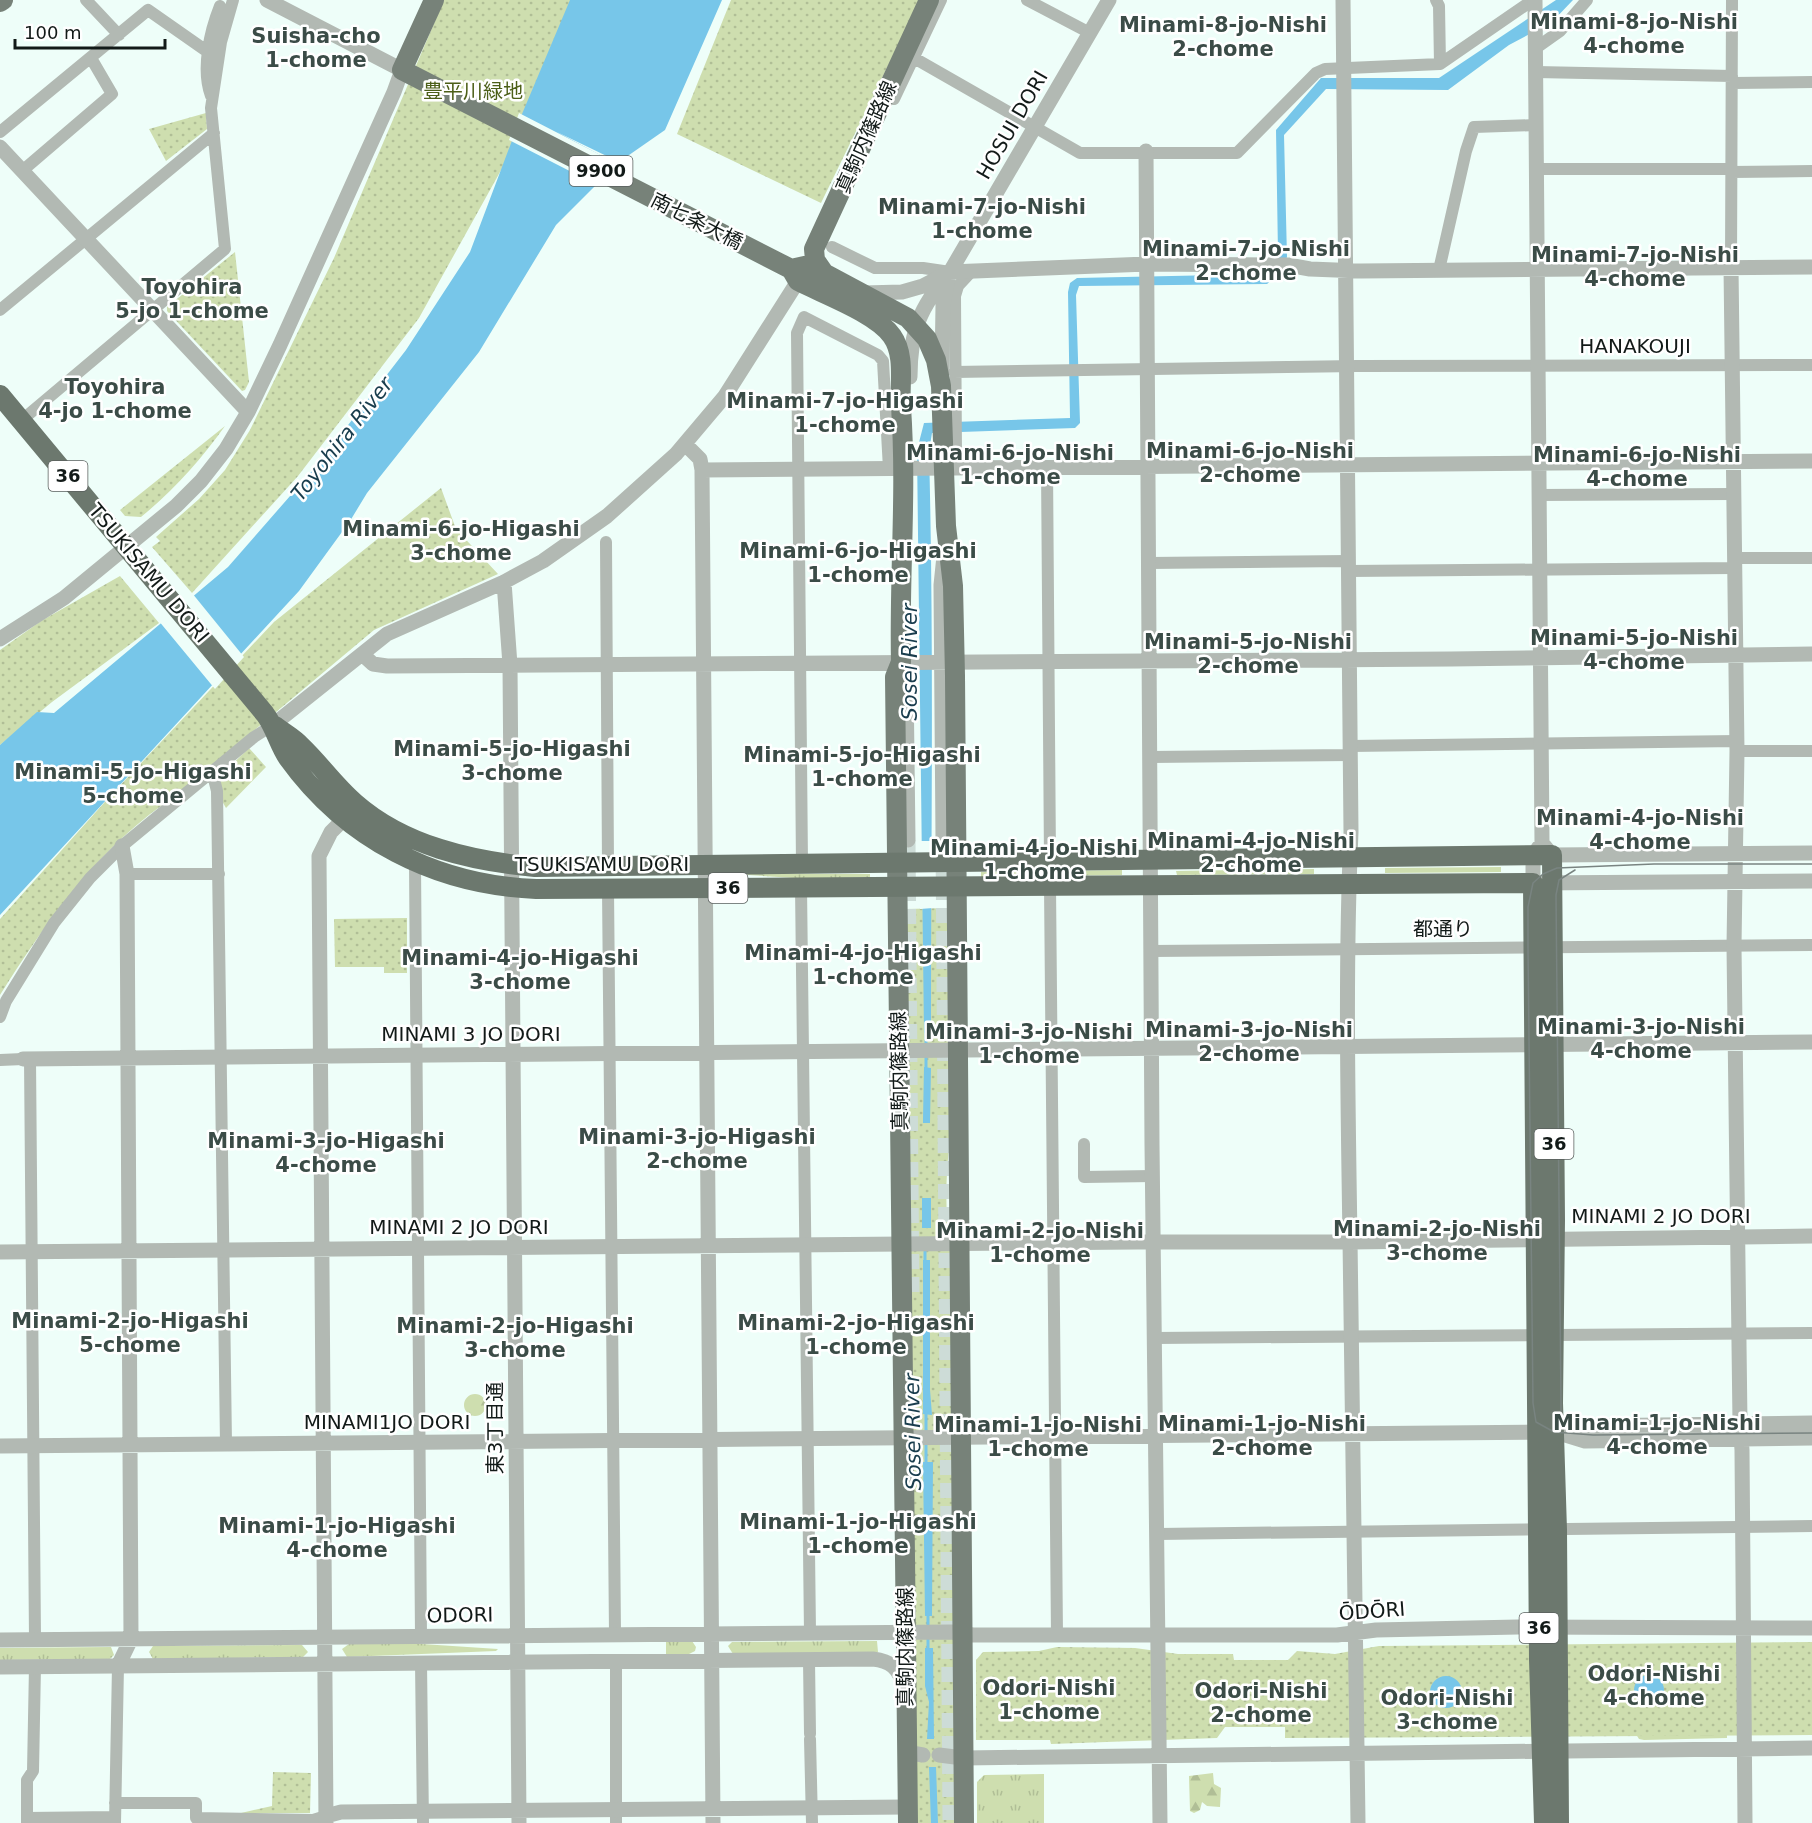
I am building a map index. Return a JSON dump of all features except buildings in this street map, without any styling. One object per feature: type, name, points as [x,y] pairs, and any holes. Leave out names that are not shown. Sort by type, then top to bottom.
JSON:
[{"type":"highway","name":"TSUKISAMU DORI","points":[[0,395],[269,719],[301,745],[356,804],[387,825],[418,841],[454,853],[512,865],[608,866],[1350,858],[1542,851]]},
{"type":"highway","name":"TSUKISAMU DORI","points":[[269,719],[287,757],[345,818],[378,844],[415,863],[450,877],[512,888],[1543,883]]},
{"type":"highway","name":"36","points":[[1542,851],[1550,1750],[1544,1823]]},
{"type":"highway","name":"36","points":[[1550,1750],[1559,1823]]},
{"type":"main road","points":[[399,68],[434,0]]},
{"type":"main road","name":"真駒内篠路線","points":[[824,273],[815,260],[814,249],[929,0]]},
{"type":"main road","name":"南七条大橋","points":[[399,68],[795,275]]},
{"type":"main road","name":"真駒内篠路線","points":[[908,1815],[914,1754],[904,1685],[921,1632],[911,1438],[918,1244],[899,1051],[895,677],[929,662],[953,586],[946,526],[917,469],[904,436],[900,359],[893,336],[873,319],[795,275],[809,265],[893,308],[916,325],[932,349],[947,379],[942,454],[917,469],[903,531],[900,565],[929,662],[956,862],[964,1823]]},
{"type":"street","points":[[86,0],[119,35]]},
{"type":"street","points":[[212,100],[221,42],[233,0]]},
{"type":"street","points":[[0,639],[131,552],[201,481],[226,449],[248,412],[334,228],[399,68],[267,0]]},
{"type":"street","points":[[883,120],[941,0]]},
{"type":"street","points":[[1027,0],[1090,33]]},
{"type":"street","points":[[1342,0],[1350,750],[1348,1046],[1358,1823]]},
{"type":"street","points":[[1436,0],[1439,6],[1440,64]]},
{"type":"street","points":[[914,58],[1080,153],[1146,151],[1237,153],[1316,73],[1343,77],[1440,64],[1534,0]]},
{"type":"street","points":[[1534,0],[1542,851],[1812,853]]},
{"type":"street","points":[[1536,48],[1560,31],[1587,0]]},
{"type":"street","points":[[1732,0],[1731,366],[1737,746],[1734,946],[1745,1823]]},
{"type":"street","name":"HOSUI DORI","points":[[950,272],[1090,33],[1104,2]]},
{"type":"street","points":[[22,420],[225,249],[212,100],[207,81],[208,52],[220,6]]},
{"type":"street","points":[[0,132],[148,10],[208,52]]},
{"type":"street","points":[[22,171],[112,94],[91,58]]},
{"type":"street","points":[[1536,72],[1812,82]]},
{"type":"street","points":[[1439,270],[1466,151],[1474,127],[1536,125]]},
{"type":"street","points":[[0,310],[214,133]]},
{"type":"street","points":[[1,150],[248,412]]},
{"type":"street","points":[[1146,151],[1150,885],[1160,1823]]},
{"type":"street","points":[[1536,169],[1812,171]]},
{"type":"street","points":[[832,247],[875,268],[923,268],[950,272],[1147,274],[1271,265],[1345,271],[1812,267]]},
{"type":"street","points":[[864,293],[902,292],[923,286],[950,272]]},
{"type":"street","points":[[904,436],[910,397],[910,346],[916,325],[934,291],[950,272]]},
{"type":"street","points":[[947,379],[943,305],[950,272]]},
{"type":"street","points":[[947,379],[955,296],[958,286],[971,272]]},
{"type":"street","points":[[0,1017],[6,1001],[54,923],[90,878],[122,846],[212,771],[269,719],[393,630],[504,582],[543,561],[589,530],[636,491],[685,444],[734,385],[795,275]]},
{"type":"street","points":[[802,864],[797,333],[804,317],[878,355],[883,361],[917,469]]},
{"type":"street","name":"HANAKOUJI","points":[[947,379],[1075,370],[1812,365]]},
{"type":"street","points":[[685,444],[700,459],[702,470],[712,1816]]},
{"type":"street","points":[[702,470],[1812,461]]},
{"type":"street","points":[[1047,467],[1050,861]]},
{"type":"street","points":[[1539,495],[1733,494]]},
{"type":"street","points":[[606,542],[608,866]]},
{"type":"street","points":[[1149,563],[1540,568],[1734,563],[1812,558]]},
{"type":"street","name":"東3丁目通","points":[[504,582],[510,665],[519,1817]]},
{"type":"street","points":[[362,654],[372,664],[387,666],[1348,660],[1812,654]]},
{"type":"street","points":[[929,662],[943,839]]},
{"type":"street","points":[[908,840],[906,677],[929,662]]},
{"type":"street","points":[[1151,757],[1541,744],[1737,746],[1812,751]]},
{"type":"street","points":[[212,771],[217,791],[223,1057],[226,1444]]},
{"type":"street","points":[[326,1820],[319,855],[331,832],[345,818]]},
{"type":"street","points":[[35,1666],[33,1772],[27,1780],[27,1820],[115,1820],[118,1666],[131,1639],[126,1058],[127,874],[122,846]]},
{"type":"street","points":[[415,863],[421,1636]]},
{"type":"street","points":[[127,874],[219,874]]},
{"type":"street","points":[[1543,883],[1812,881]]},
{"type":"street","points":[[1050,886],[1057,1635]]},
{"type":"street","points":[[801,887],[810,1633]]},
{"type":"street","points":[[608,889],[615,1634]]},
{"type":"street","name":"都通り","points":[[1151,951],[1812,945]]},
{"type":"street","name":"MINAMI 3 JO DORI","points":[[26,1059],[1812,1042]]},
{"type":"street","points":[[0,1060],[26,1059],[32,1252],[35,1639]]},
{"type":"street","points":[[1084,1144],[1084,1177],[1153,1176]]},
{"type":"street","name":"MINAMI 2 JO DORI","points":[[0,1252],[1350,1242],[1812,1236]]},
{"type":"street","points":[[1155,1338],[1812,1333]]},
{"type":"street","points":[[959,1438],[1546,1432],[1585,1441],[1741,1431],[1812,1423]]},
{"type":"street","points":[[1741,1431],[1812,1438]]},
{"type":"street","name":"MINAMI1JO DORI","points":[[0,1446],[959,1438]]},
{"type":"street","points":[[1158,1534],[1812,1527]]},
{"type":"street","name":"ŌDŌRI","points":[[921,1632],[1057,1635],[1337,1635],[1357,1632],[1549,1628],[1812,1628]]},
{"type":"street","name":"ODORI","points":[[0,1640],[921,1632]]},
{"type":"street","points":[[809,1660],[812,1815]]},
{"type":"street","points":[[0,1667],[882,1660],[899,1671],[904,1685]]},
{"type":"street","points":[[616,1662],[616,1816]]},
{"type":"street","points":[[421,1664],[423,1817]]},
{"type":"street","points":[[914,1754],[963,1758],[1812,1748]]},
{"type":"street","points":[[115,1803],[196,1803],[196,1818],[313,1820],[326,1820],[341,1812],[423,1817],[908,1815]]},
{"type":"green space","name":"豊平川緑地","points":[[444,0],[573,0],[530,118],[419,318],[298,476],[192,593],[152,547],[160,541],[156,537],[199,499],[225,470],[250,430],[334,258]]},
{"type":"green space","points":[[731,0],[920,0],[821,203],[677,134]]},
{"type":"green space","points":[[206,113],[207,129],[166,161],[149,129]]},
{"type":"green space","points":[[235,252],[249,382],[242,391],[167,311],[167,307]]},
{"type":"green space","points":[[225,426],[186,474],[153,507],[141,517],[125,516],[120,510]]},
{"type":"green space","points":[[441,488],[456,529],[498,574],[374,630],[177,795],[124,836],[100,860],[57,911],[0,995],[0,919],[112,794],[274,622]]},
{"type":"green space","points":[[120,576],[159,623],[52,702],[0,745],[0,650],[41,621]]},
{"type":"green space","points":[[249,748],[266,767],[226,808],[222,801],[220,776]]},
{"type":"green space","points":[[1501,867],[1501,872],[1385,873],[1385,868]]},
{"type":"green space","points":[[1314,869],[1314,874],[1177,875],[1176,871]]},
{"type":"green space","points":[[1122,870],[1122,875],[981,877],[981,872]]},
{"type":"green space","points":[[732,874],[870,874],[870,877],[811,879]]},
{"type":"green space","points":[[949,908],[950,1139],[946,1199],[951,1258],[957,1823],[913,1823],[907,1156],[910,1121],[905,1027],[906,909]]},
{"type":"green space","points":[[407,918],[407,973],[384,973],[384,967],[335,967],[334,919]]},
{"type":"green space","points":[[475,1394],[483,1397],[486,1405],[483,1413],[475,1416],[467,1413],[464,1405],[467,1397]]},
{"type":"green space","points":[[666,1641],[692,1641],[696,1647],[695,1651],[689,1654],[666,1654]]},
{"type":"green space","points":[[877,1641],[878,1652],[733,1654],[728,1646],[732,1642]]},
{"type":"green space","points":[[1812,1642],[1812,1735],[1285,1738],[1285,1727],[1225,1727],[1217,1738],[1051,1744],[1050,1740],[976,1740],[976,1660],[983,1652],[1039,1651],[1057,1647],[1135,1648],[1178,1654],[1233,1654],[1234,1660],[1288,1660],[1297,1651],[1335,1654],[1379,1646]]},
{"type":"green space","points":[[349,1644],[422,1644],[498,1649],[496,1651],[347,1657],[342,1649]]},
{"type":"green space","points":[[302,1645],[308,1652],[303,1657],[153,1659],[149,1652],[153,1646]]},
{"type":"green space","points":[[111,1647],[114,1655],[110,1659],[0,1660],[0,1648]]},
{"type":"green space","points":[[1727,1723],[1727,1738],[1644,1740],[1639,1739],[1634,1731]]},
{"type":"green space","points":[[273,1772],[311,1773],[310,1813],[241,1813],[272,1806]]},
{"type":"green space","points":[[1213,1773],[1214,1784],[1221,1788],[1220,1807],[1207,1806],[1202,1802],[1200,1810],[1194,1813],[1190,1811],[1189,1776]]},
{"type":"green space","points":[[1044,1774],[1044,1823],[977,1823],[977,1782],[984,1775]]},
{"type":"water","name":"Toyohira River","points":[[570,0],[722,0],[665,130],[619,162],[557,132],[617,164],[556,225],[479,352],[367,493],[350,521],[299,591],[0,915],[0,745],[37,712],[54,713],[228,567],[318,464],[406,350],[470,252],[522,114]]},
{"type":"water","points":[[1556,0],[1573,0],[1552,22],[1509,45],[1448,90],[1326,89],[1284,135],[1287,257],[1279,274],[1267,284],[1079,286],[1076,295],[1080,423],[1075,428],[932,433],[929,451],[932,667],[931,1033],[924,1033],[917,450],[924,423],[1070,418],[1068,292],[1070,283],[1077,278],[1266,274],[1278,254],[1276,130],[1321,78],[1439,78]]},
{"type":"water","points":[[924,1067],[931,1068],[930,1123],[923,1123]]},
{"type":"water","points":[[922,1198],[931,1198],[931,1228],[922,1228]]},
{"type":"water","points":[[923,1260],[930,1260],[932,1415],[923,1414]]},
{"type":"water","points":[[923,1462],[933,1462],[932,1616],[925,1616]]},
{"type":"water","points":[[925,1648],[933,1648],[934,1739],[927,1739],[929,1702],[925,1686]]},
{"type":"water","points":[[1649,1675],[1659,1680],[1664,1690],[1659,1700],[1649,1705],[1639,1700],[1634,1690],[1639,1680]]},
{"type":"water","points":[[1446,1676],[1457,1681],[1462,1692],[1457,1703],[1446,1708],[1435,1703],[1430,1692],[1435,1681]]},
{"type":"water","points":[[929,1767],[936,1767],[938,1823],[931,1823]]},
{"type":"pier","points":[[519,113],[620,165],[599,186],[509,140]]},
{"type":"pier","points":[[192,593],[244,657],[215,689],[158,620]]},
{"type":"pier","points":[[918,841],[933,841],[933,908],[920,909]]},
{"type":"waterway","name":"Sosei River","points":[[926,1032],[926,1046]]},
{"type":"waterway","name":"Sosei River","points":[[926,1056],[926,1070]]},
{"type":"waterway","name":"Sosei River","points":[[925,1247],[925,1262]]},
{"type":"waterway","name":"Sosei River","points":[[926,1412],[926,1433]]},
{"type":"waterway","name":"Sosei River","points":[[926,1442],[926,1466]]},
{"type":"waterway","name":"Sosei River","points":[[928,1613],[928,1628]]},
{"type":"waterway","name":"Sosei River","points":[[928,1637],[928,1652]]},
{"type":"tunnel","points":[[943,839],[950,1823]]},
{"type":"tunnel","points":[[908,840],[912,1298]]},
{"type":"tram line","points":[[1812,864],[1654,864],[1557,868],[1543,874],[1533,883],[1528,907],[1533,1403],[1536,1422],[1554,1432],[1593,1435],[1812,1433]]},
{"type":"tram line","points":[[1575,870],[1559,880],[1556,895],[1561,1416],[1566,1423],[1582,1429]]},
{"type":"district","name":"Minami-8-jo-Nishi 4-chome","points":[[1634,34]]},
{"type":"district","name":"Minami-8-jo-Nishi 2-chome","points":[[1223,37]]},
{"type":"district","name":"Suisha-cho 1-chome","points":[[316,48]]},
{"type":"district","name":"Minami-7-jo-Nishi 1-chome","points":[[982,219]]},
{"type":"district","name":"Minami-7-jo-Nishi 2-chome","points":[[1246,261]]},
{"type":"district","name":"Minami-7-jo-Nishi 4-chome","points":[[1635,267]]},
{"type":"district","name":"Toyohira 5-jo 1-chome","points":[[192,299]]},
{"type":"district","name":"Toyohira 4-jo 1-chome","points":[[115,399]]},
{"type":"district","name":"Minami-7-jo-Higashi 1-chome","points":[[845,413]]},
{"type":"district","name":"Minami-6-jo-Nishi 2-chome","points":[[1250,463]]},
{"type":"district","name":"Minami-6-jo-Nishi 1-chome","points":[[1010,465]]},
{"type":"district","name":"Minami-6-jo-Nishi 4-chome","points":[[1637,467]]},
{"type":"district","name":"Minami-6-jo-Higashi 3-chome","points":[[461,541]]},
{"type":"district","name":"Minami-6-jo-Higashi 1-chome","points":[[858,563]]},
{"type":"district","name":"Minami-5-jo-Nishi 4-chome","points":[[1634,650]]},
{"type":"district","name":"Minami-5-jo-Nishi 2-chome","points":[[1248,654]]},
{"type":"district","name":"Minami-5-jo-Higashi 3-chome","points":[[512,761]]},
{"type":"district","name":"Minami-5-jo-Higashi 1-chome","points":[[862,767]]},
{"type":"district","name":"Minami-5-jo-Higashi 5-chome","points":[[133,784]]},
{"type":"district","name":"Minami-4-jo-Nishi 4-chome","points":[[1640,830]]},
{"type":"district","name":"Minami-4-jo-Nishi 2-chome","points":[[1251,853]]},
{"type":"district","name":"Minami-4-jo-Nishi 1-chome","points":[[1034,860]]},
{"type":"district","name":"Minami-4-jo-Higashi 1-chome","points":[[863,965]]},
{"type":"district","name":"Minami-4-jo-Higashi 3-chome","points":[[520,970]]},
{"type":"district","name":"Minami-3-jo-Nishi 4-chome","points":[[1641,1039]]},
{"type":"district","name":"Minami-3-jo-Nishi 2-chome","points":[[1249,1042]]},
{"type":"district","name":"Minami-3-jo-Nishi 1-chome","points":[[1029,1044]]},
{"type":"district","name":"Minami-3-jo-Higashi 2-chome","points":[[697,1149]]},
{"type":"district","name":"Minami-3-jo-Higashi 4-chome","points":[[326,1153]]},
{"type":"district","name":"Minami-2-jo-Nishi 3-chome","points":[[1437,1241]]},
{"type":"district","name":"Minami-2-jo-Nishi 1-chome","points":[[1040,1243]]},
{"type":"district","name":"Minami-2-jo-Higashi 5-chome","points":[[130,1333]]},
{"type":"district","name":"Minami-2-jo-Higashi 1-chome","points":[[856,1335]]},
{"type":"district","name":"Minami-2-jo-Higashi 3-chome","points":[[515,1338]]},
{"type":"district","name":"Minami-1-jo-Nishi 4-chome","points":[[1657,1435]]},
{"type":"district","name":"Minami-1-jo-Nishi 2-chome","points":[[1262,1436]]},
{"type":"district","name":"Minami-1-jo-Nishi 1-chome","points":[[1038,1437]]},
{"type":"district","name":"Minami-1-jo-Higashi 1-chome","points":[[858,1534]]},
{"type":"district","name":"Minami-1-jo-Higashi 4-chome","points":[[337,1538]]},
{"type":"district","name":"Odori-Nishi 4-chome","points":[[1654,1686]]},
{"type":"district","name":"Odori-Nishi 1-chome","points":[[1049,1700]]},
{"type":"district","name":"Odori-Nishi 2-chome","points":[[1261,1703]]},
{"type":"district","name":"Odori-Nishi 3-chome","points":[[1447,1710]]}]
